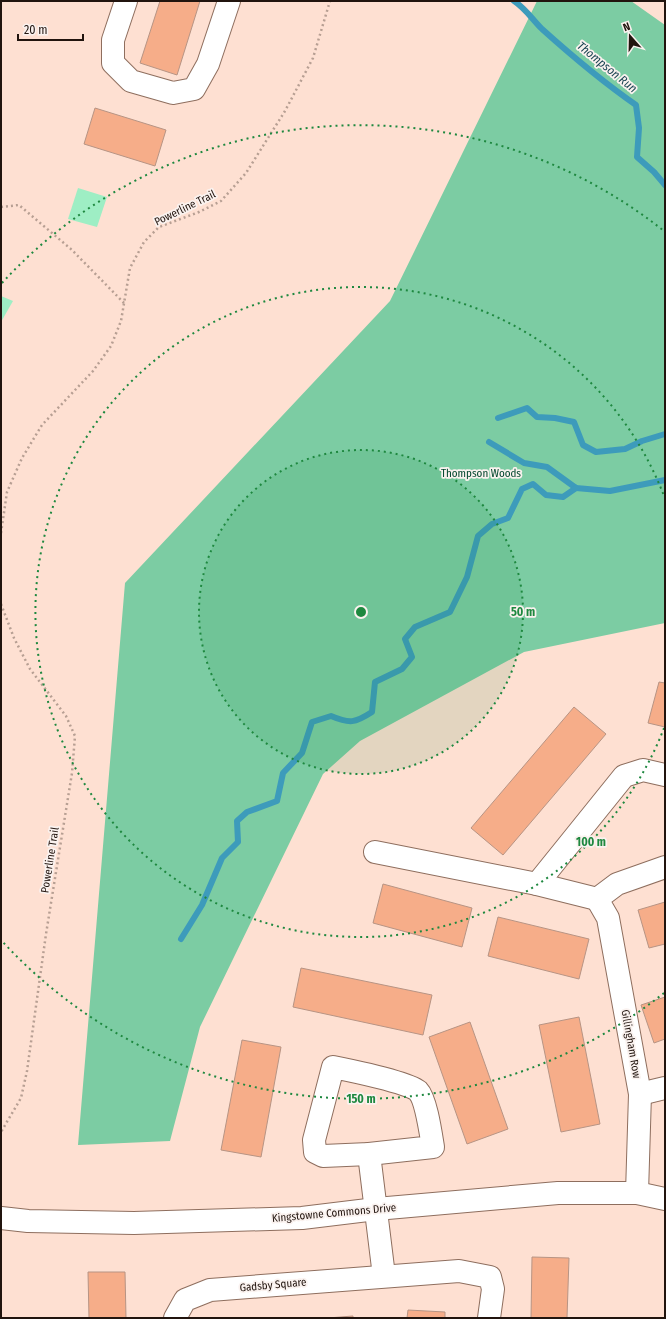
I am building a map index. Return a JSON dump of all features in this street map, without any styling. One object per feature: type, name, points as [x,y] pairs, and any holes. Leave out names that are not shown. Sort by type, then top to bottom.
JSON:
[{"type":"street","points":[[126,1],[113,40],[114,63],[131,81],[173,93],[194,89],[208,64],[229,1]]},
{"type":"street","points":[[537,884],[624,776],[643,770],[665,775]]},
{"type":"street","points":[[375,852],[537,884],[598,899],[617,884],[665,867]]},
{"type":"street","name":"Gillingham Row","points":[[598,899],[608,918],[640,1094],[637,1193]]},
{"type":"street","points":[[333,1067],[407,1085],[418,1091],[424,1104],[433,1147],[369,1154],[323,1156],[315,1152],[314,1140],[333,1067]]},
{"type":"street","points":[[640,1094],[665,1088]]},
{"type":"street","points":[[369,1154],[384,1276]]},
{"type":"street","name":"Kingstowne Commons Drive","points":[[1,1218],[28,1221],[134,1223],[302,1218],[376,1209],[558,1193],[637,1193],[665,1199]]},
{"type":"street","name":"Gadsby Square","points":[[176,1318],[185,1300],[210,1290],[459,1271],[490,1277],[492,1289],[489,1318]]},
{"type":"path","name":"Powerline Trail","points":[[1,533],[8,492],[22,458],[42,425],[92,371],[111,346],[121,321],[130,268],[144,242],[159,227],[199,212],[221,201],[246,173],[285,111],[313,58],[330,1]]},
{"type":"path","points":[[1,207],[19,205],[72,250],[124,304]]},
{"type":"path","name":"Powerline Trail","points":[[1,604],[14,638],[30,670],[66,716],[76,736],[72,774],[46,934],[27,1071],[21,1098],[1,1132]]},
{"type":"green space","name":"Thompson Woods","points":[[537,1],[631,1],[665,25],[665,623],[524,652],[360,741],[323,774],[200,1027],[170,1141],[78,1145],[125,583],[390,301]]},
{"type":"green space","points":[[78,188],[107,197],[97,227],[68,219]]},
{"type":"green space","points":[[1,296],[13,301],[1,322]]},
{"type":"building","points":[[160,1],[200,1],[177,75],[140,63]]},
{"type":"building","points":[[95,108],[166,130],[155,166],[84,144]]},
{"type":"building","points":[[659,682],[665,683],[665,727],[648,723]]},
{"type":"building","points":[[574,707],[606,734],[503,855],[471,828]]},
{"type":"building","points":[[383,884],[472,908],[462,947],[373,923]]},
{"type":"building","points":[[665,902],[665,944],[649,948],[638,910]]},
{"type":"building","points":[[498,917],[589,939],[579,979],[488,956]]},
{"type":"building","points":[[301,968],[432,995],[423,1035],[293,1007]]},
{"type":"building","points":[[665,997],[665,1039],[654,1043],[641,1005]]},
{"type":"building","points":[[579,1017],[600,1124],[561,1132],[539,1025]]},
{"type":"building","points":[[470,1022],[508,1129],[467,1144],[429,1037]]},
{"type":"building","points":[[242,1040],[281,1047],[261,1157],[221,1150]]},
{"type":"building","points":[[532,1257],[569,1258],[567,1318],[531,1318]]},
{"type":"building","points":[[88,1272],[125,1272],[126,1318],[89,1318]]},
{"type":"building","points":[[408,1310],[445,1312],[445,1318],[407,1318]]},
{"type":"building","points":[[353,1316],[353,1318],[328,1318]]},
{"type":"waterway","name":"Thompson Run","points":[[514,1],[565,49],[636,105],[639,128],[637,157],[654,172],[665,185]]},
{"type":"waterway","points":[[498,418],[527,408],[537,417],[555,418],[574,422],[583,445],[596,452],[625,449],[642,441],[665,434]]},
{"type":"waterway","points":[[489,442],[524,463],[547,467],[576,488],[610,491],[665,480]]},
{"type":"waterway","points":[[181,939],[202,905],[222,858],[238,842],[237,821],[247,812],[277,801],[283,773],[302,753],[312,722],[331,716],[352,721],[372,712],[375,682],[402,669],[412,657],[405,639],[415,627],[450,612],[467,577],[478,536],[492,524],[508,518],[522,489],[533,484],[546,495],[563,497],[576,488]]}]
